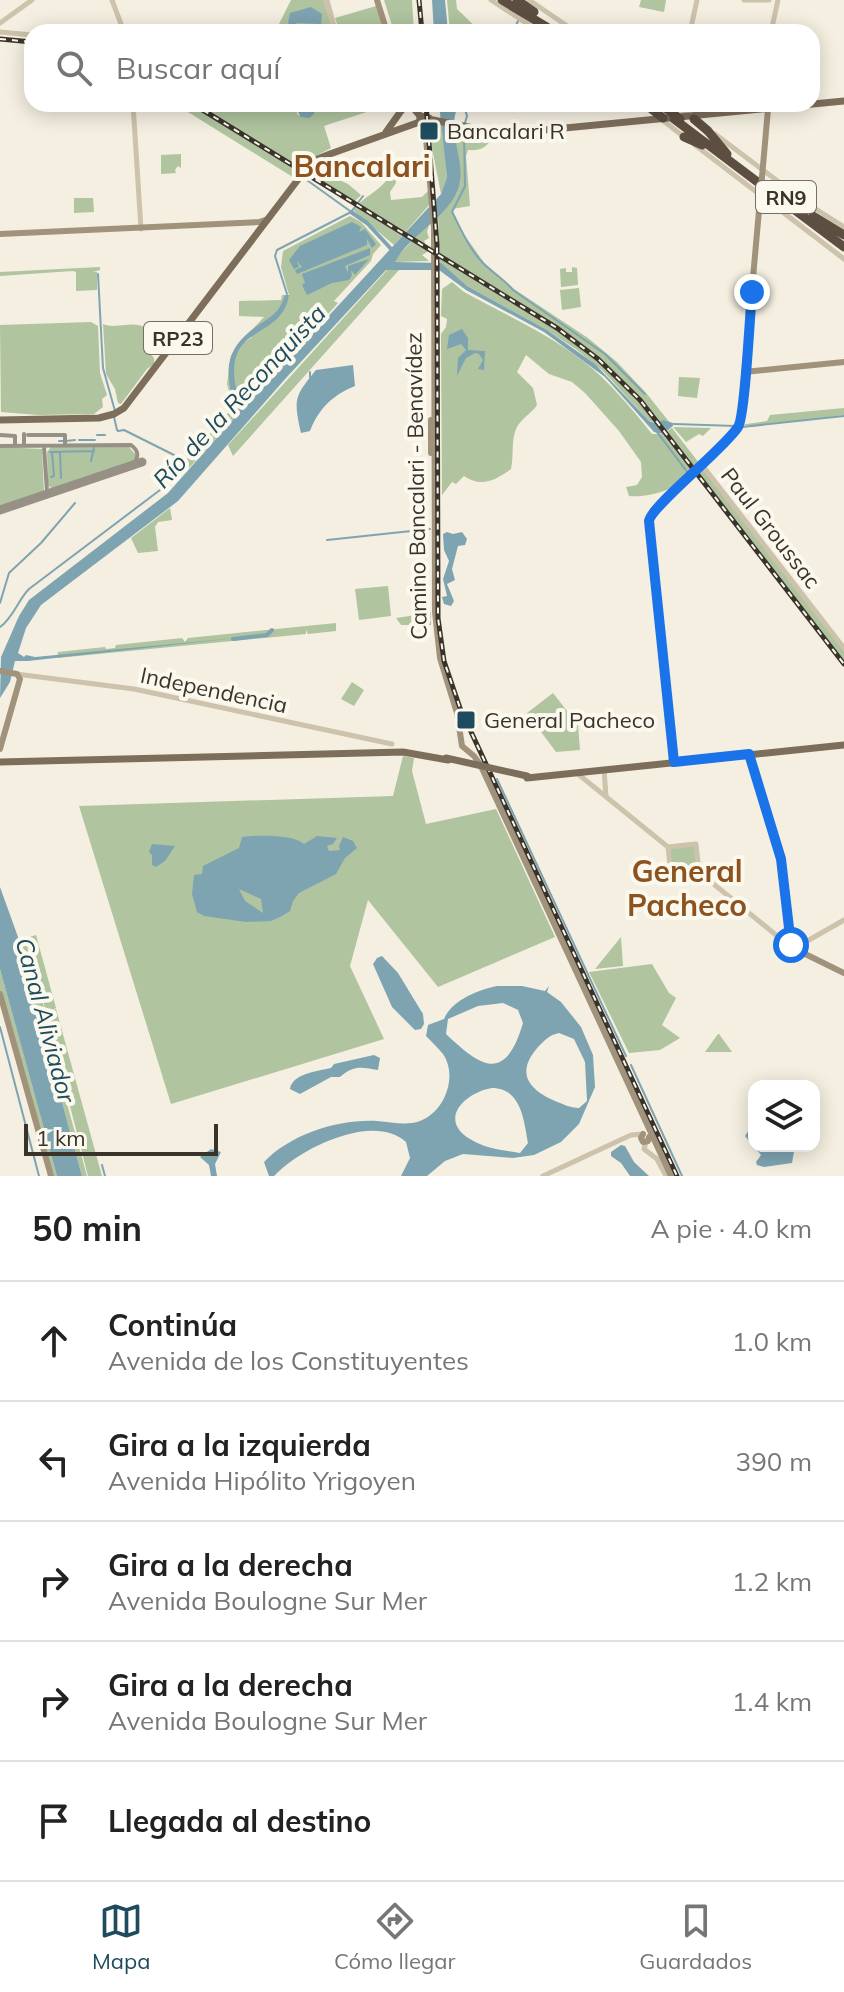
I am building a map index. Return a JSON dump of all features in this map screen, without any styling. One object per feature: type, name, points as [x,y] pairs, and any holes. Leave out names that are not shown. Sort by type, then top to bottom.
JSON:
[{"type":"highway","points":[[501,0],[520,2],[545,24]]},
{"type":"highway","name":"RN9","points":[[672,114],[844,247]]},
{"type":"highway","points":[[684,137],[728,157]]},
{"type":"highway","points":[[799,210],[844,235]]},
{"type":"main road","points":[[378,0],[386,24]]},
{"type":"main road","name":"RP23","points":[[820,102],[844,100]]},
{"type":"main road","name":"RP23","points":[[820,102],[844,100]]},
{"type":"main road","name":"RP23","points":[[302,175],[315,158],[386,132],[404,112]]},
{"type":"main road","points":[[414,112],[420,123]]},
{"type":"main road","name":"RP23","points":[[417,112],[422,117],[503,134],[699,112]]},
{"type":"main road","points":[[673,762],[649,519],[653,510],[738,427],[768,112]]},
{"type":"main road","points":[[395,120],[397,126],[402,128]]},
{"type":"main road","name":"RP23","points":[[0,419],[99,418],[115,412],[131,400],[261,224],[316,159],[402,128],[440,120]]},
{"type":"main road","name":"Camino Bancalari - Benavídez","points":[[420,123],[433,221],[435,456],[432,516]]},
{"type":"main road","points":[[0,235],[261,224]]},
{"type":"main road","points":[[433,295],[433,363]]},
{"type":"main road","name":"Camino Bancalari - Benavídez","points":[[434,327],[430,434],[434,619],[440,665],[455,713],[459,743],[479,768],[645,1121],[665,1165],[666,1175]]},
{"type":"main road","points":[[744,372],[844,362]]},
{"type":"main road","points":[[430,434],[434,436],[435,419]]},
{"type":"main road","points":[[431,444],[433,440],[435,456]]},
{"type":"main road","points":[[0,671],[16,676]]},
{"type":"main road","points":[[0,742],[18,678],[16,676]]},
{"type":"main road","points":[[0,749],[16,676]]},
{"type":"main road","points":[[527,777],[844,744]]},
{"type":"main road","points":[[9,758],[394,749],[527,777],[604,770]]},
{"type":"main road","points":[[9,758],[394,749],[479,768]]},
{"type":"main road","points":[[749,755],[782,858],[794,944],[844,972]]},
{"type":"main road","name":"Camino Bancalari - Benavídez","points":[[575,976],[645,1126],[645,1138],[665,1165]]},
{"type":"main road","points":[[0,997],[50,1176]]},
{"type":"main road","name":"Camino Bancalari - Benavídez","points":[[645,1121],[645,1138]]},
{"type":"main road","name":"Camino Bancalari - Benavídez","points":[[645,1138],[652,1143],[666,1175]]},
{"type":"street","points":[[112,0],[121,24]]},
{"type":"street","points":[[326,0],[333,24]]},
{"type":"street","points":[[491,0],[528,24]]},
{"type":"street","points":[[692,24],[697,0]]},
{"type":"street","points":[[744,0],[769,0]]},
{"type":"street","points":[[773,24],[778,0]]},
{"type":"street","points":[[0,23],[30,2]]},
{"type":"street","points":[[520,2],[561,24]]},
{"type":"street","points":[[0,32],[24,34]]},
{"type":"street","points":[[134,112],[140,228]]},
{"type":"street","points":[[672,114],[684,137],[761,191],[844,259]]},
{"type":"street","points":[[672,114],[844,227]]},
{"type":"street","name":"Paul Groussac","points":[[702,465],[844,648]]},
{"type":"street","name":"Independencia","points":[[16,676],[27,674],[134,689],[394,749]]},
{"type":"street","points":[[604,770],[606,796]]},
{"type":"street","points":[[578,774],[668,847],[671,875],[699,872],[783,939],[794,944],[844,920]]},
{"type":"street","points":[[668,847],[696,844],[699,872]]},
{"type":"street","points":[[543,1176],[628,1137],[636,1135],[645,1138]]},
{"type":"green space","points":[[291,0],[323,0],[331,24],[279,24]]},
{"type":"green space","points":[[384,0],[412,0],[414,24],[392,24]]},
{"type":"green space","points":[[447,0],[456,0],[457,9],[473,24],[449,24]]},
{"type":"green space","points":[[641,0],[666,0],[664,12],[639,7]]},
{"type":"green space","points":[[376,6],[382,24],[337,24],[335,18]]},
{"type":"green space","points":[[188,112],[205,112],[302,172],[296,179]]},
{"type":"green space","points":[[208,112],[297,112],[298,115],[308,112],[367,112],[324,126],[331,148],[314,157],[304,171]]},
{"type":"green space","points":[[430,121],[442,125],[447,177],[441,194],[432,148]]},
{"type":"green space","points":[[453,124],[493,134],[487,145],[468,150],[466,156],[470,206],[452,209],[463,233],[485,264],[514,289],[588,338],[617,362],[670,423],[649,421],[603,371],[577,350],[467,286],[440,263],[438,217],[456,193],[460,180]]},
{"type":"green space","points":[[181,154],[181,168],[178,166],[176,173],[161,174],[161,155]]},
{"type":"green space","points":[[392,165],[396,183],[390,192],[391,200],[422,197],[429,190],[430,204],[394,245],[353,210],[386,181],[383,177]]},
{"type":"green space","points":[[312,168],[348,184],[361,195],[354,202],[306,172]]},
{"type":"green space","points":[[74,198],[93,198],[94,212],[74,213]]},
{"type":"green space","points":[[350,216],[361,222],[381,245],[371,261],[334,301],[338,303],[189,468],[185,461],[229,412],[232,402],[227,384],[231,355],[235,356],[242,344],[252,337],[249,333],[264,317],[239,316],[239,301],[281,300],[282,295],[289,295],[281,267],[283,251]]},
{"type":"green space","points":[[430,222],[429,238],[424,241],[429,251],[422,255],[429,261],[395,262],[396,258]]},
{"type":"green space","points":[[100,267],[100,270],[93,272],[97,272],[97,290],[76,291],[76,272],[73,271],[0,276],[0,272]]},
{"type":"green space","points":[[572,267],[577,268],[578,285],[561,287],[560,269],[566,268],[566,272],[572,272]]},
{"type":"green space","points":[[387,270],[399,270],[233,456],[228,445]]},
{"type":"green space","points":[[452,282],[464,292],[555,342],[593,369],[652,434],[664,434],[691,468],[687,475],[665,491],[629,496],[626,487],[637,485],[642,477],[641,462],[619,431],[572,382],[549,374],[526,355],[517,372],[533,388],[537,405],[516,429],[511,469],[482,482],[464,476],[456,484],[452,482],[442,495],[441,334],[447,319],[441,316],[442,289]]},
{"type":"green space","points":[[579,288],[581,307],[562,310],[560,290]]},
{"type":"green space","points":[[91,322],[98,326],[100,373],[107,395],[102,399],[103,407],[94,414],[1,412],[0,325]]},
{"type":"green space","points":[[103,324],[137,325],[148,329],[147,350],[154,358],[154,364],[121,404],[106,374]]},
{"type":"green space","points":[[679,377],[700,378],[697,398],[678,396]]},
{"type":"green space","points":[[844,408],[844,415],[755,426],[740,425],[767,421],[770,415]]},
{"type":"green space","points":[[673,427],[711,428],[703,436],[699,434],[686,442]]},
{"type":"green space","points":[[672,428],[699,463],[694,468],[666,432]]},
{"type":"green space","points":[[0,447],[42,449],[44,491],[0,507]]},
{"type":"green space","points":[[51,447],[129,447],[136,455],[127,464],[52,489],[48,485],[47,452]]},
{"type":"green space","points":[[702,468],[844,650],[844,662],[697,472]]},
{"type":"green space","points":[[170,508],[172,520],[158,522],[155,527],[158,551],[138,553],[131,538]]},
{"type":"green space","points":[[388,586],[391,616],[359,620],[355,589]]},
{"type":"green space","points":[[423,611],[431,612],[431,625],[401,625],[396,618],[416,615]]},
{"type":"green space","points":[[336,623],[336,631],[308,634],[306,630],[306,634],[57,658],[58,652],[115,648],[116,645],[182,638],[185,642],[188,638]]},
{"type":"green space","points":[[352,682],[364,690],[354,706],[341,699]]},
{"type":"green space","points":[[553,693],[578,725],[580,750],[556,752],[527,713]]},
{"type":"green space","points":[[403,756],[414,758],[412,771],[426,824],[496,809],[555,937],[438,987],[368,900],[350,966],[384,1039],[171,1104],[79,806],[393,796]]},
{"type":"green space","points":[[696,845],[698,871],[672,874],[670,847]]},
{"type":"green space","points":[[36,935],[56,1008],[52,1010],[56,1009],[102,1176],[88,1176],[53,1040],[56,1064],[87,1176],[82,1176],[17,944],[20,937],[27,946],[52,1036],[30,950],[23,939]]},
{"type":"green space","points":[[621,937],[623,966],[595,969]]},
{"type":"green space","points":[[652,964],[669,993],[676,998],[662,1025],[680,1038],[660,1050],[629,1053],[589,972]]},
{"type":"green space","points":[[0,969],[57,1176],[52,1176],[0,992]]},
{"type":"green space","points":[[719,1034],[732,1052],[705,1052]]},
{"type":"water","points":[[432,0],[445,0],[447,24],[434,24]]},
{"type":"water","points":[[311,7],[322,14],[321,24],[290,24],[290,13]]},
{"type":"water","points":[[298,112],[314,112],[309,118],[301,117]]},
{"type":"water","name":"Río de la Reconquista","points":[[440,112],[456,112],[454,126],[460,166],[459,186],[447,207],[409,243],[395,262],[441,263],[467,286],[547,330],[595,364],[649,421],[655,423],[663,420],[673,423],[673,426],[663,434],[654,432],[605,377],[544,332],[466,290],[439,270],[386,270],[178,501],[41,605],[26,628],[18,653],[24,657],[35,657],[236,638],[15,661],[10,682],[0,698],[1,657],[29,600],[168,493],[237,415],[230,388],[229,366],[237,345],[274,314],[285,295],[289,295],[283,311],[274,322],[251,337],[241,347],[235,360],[235,381],[242,410],[441,194],[447,177]]},
{"type":"water","points":[[352,222],[361,227],[359,232],[365,229],[376,244],[372,248],[367,239],[367,245],[297,274],[295,270],[302,267],[297,261],[299,267],[294,269],[289,260],[300,246]]},
{"type":"water","points":[[370,248],[370,255],[345,266],[348,273],[348,266],[369,259],[355,275],[351,270],[349,280],[332,283],[307,295],[302,285],[305,283],[302,274]]},
{"type":"water","points":[[462,329],[468,338],[468,350],[485,351],[484,370],[478,369],[483,360],[475,353],[466,358],[457,376],[458,358],[466,350],[461,344],[447,349],[449,335]]},
{"type":"water","points":[[353,365],[355,386],[333,398],[322,409],[310,431],[301,433],[298,398],[309,379],[316,370]]},
{"type":"water","points":[[462,532],[467,539],[465,545],[458,546],[452,569],[455,580],[447,584],[454,601],[451,606],[444,604],[442,597],[447,596],[443,579],[449,561],[444,550],[443,534]]},
{"type":"water","points":[[317,836],[337,838],[327,846],[329,851],[340,850],[343,837],[353,841],[357,848],[345,858],[336,874],[299,893],[290,911],[271,921],[246,922],[204,916],[197,912],[192,894],[194,875],[202,874],[203,866],[239,848],[242,837],[284,837],[304,844]],"holes":[[[239,889],[261,899],[263,913],[245,901]]]},
{"type":"water","points":[[152,844],[175,846],[165,861],[156,867],[152,865],[149,852]]},
{"type":"water","name":"Canal Aliviador","points":[[0,887],[18,937],[17,944],[82,1176],[57,1176],[0,969]]},
{"type":"water","points":[[382,956],[398,973],[423,1014],[421,1029],[415,1030],[392,1007],[373,964]]},
{"type":"water","points":[[497,986],[522,986],[545,991],[549,986],[547,992],[561,1002],[581,1027],[593,1055],[595,1087],[579,1124],[561,1142],[534,1155],[513,1158],[463,1154],[445,1161],[427,1176],[401,1176],[410,1158],[406,1142],[392,1134],[357,1132],[319,1145],[274,1176],[269,1176],[264,1162],[301,1136],[316,1130],[362,1121],[409,1123],[429,1116],[442,1102],[449,1072],[443,1054],[426,1036],[428,1025],[444,1019],[453,1006],[466,997]],"holes":[[[503,1003],[518,1010],[523,1023],[516,1042],[500,1062],[491,1064],[481,1061],[446,1034],[448,1019],[478,1006]],[[559,1033],[574,1039],[585,1062],[587,1101],[579,1108],[545,1096],[528,1079],[527,1064],[531,1056],[550,1036]],[[502,1089],[515,1099],[528,1143],[520,1153],[482,1145],[460,1131],[456,1123],[459,1108],[482,1091]]]},
{"type":"water","points":[[374,1055],[380,1058],[378,1070],[355,1069],[340,1077],[331,1077],[300,1094],[290,1089],[295,1080],[306,1074]]},
{"type":"water","points":[[621,1145],[649,1176],[630,1176],[621,1163],[611,1156],[611,1152]]},
{"type":"water","points":[[211,1149],[221,1152],[215,1164],[217,1176],[211,1176],[209,1165],[200,1157]]},
{"type":"water","points":[[758,1152],[794,1152],[792,1163],[764,1167],[756,1162],[761,1155]]},
{"type":"waterway","points":[[465,123],[466,112]]},
{"type":"waterway","points":[[464,129],[465,186],[452,212],[474,252],[513,290],[605,354],[645,394]]},
{"type":"waterway","points":[[304,178],[350,211]]},
{"type":"waterway","points":[[287,294],[275,256],[277,250],[351,212],[363,196]]},
{"type":"waterway","points":[[351,212],[367,223],[393,251]]},
{"type":"waterway","points":[[98,274],[103,368],[115,411]]},
{"type":"waterway","points":[[310,372],[310,377]]},
{"type":"waterway","points":[[742,427],[844,416]]},
{"type":"waterway","points":[[114,417],[117,430]]},
{"type":"waterway","points":[[674,424],[736,426]]},
{"type":"waterway","points":[[0,627],[29,589],[160,490],[183,465],[178,457],[124,430],[118,431]]},
{"type":"waterway","points":[[657,432],[688,473]]},
{"type":"waterway","points":[[97,435],[105,435]]},
{"type":"waterway","points":[[66,441],[75,440]]},
{"type":"waterway","points":[[79,440],[95,440]]},
{"type":"waterway","points":[[59,441],[64,441]]},
{"type":"waterway","points":[[91,461],[94,448]]},
{"type":"waterway","points":[[50,452],[94,451]]},
{"type":"waterway","points":[[51,477],[54,476],[52,452]]},
{"type":"waterway","points":[[60,452],[61,478]]},
{"type":"waterway","points":[[0,603],[9,573],[41,543],[75,503]]},
{"type":"waterway","points":[[327,540],[430,529]]},
{"type":"waterway","points":[[233,639],[267,635],[272,630]]},
{"type":"waterway","points":[[497,779],[626,1056]]},
{"type":"waterway","points":[[0,1027],[39,1176]]},
{"type":"waterway","points":[[631,1065],[682,1176]]},
{"type":"waterway","points":[[102,1165],[105,1176]]},
{"type":"taxiway","points":[[24,434],[24,446]]},
{"type":"taxiway","points":[[0,435],[15,436],[15,446]]},
{"type":"taxiway","points":[[28,435],[65,435],[65,445]]},
{"type":"taxiway","points":[[0,446],[131,445],[137,458],[127,467]]},
{"type":"taxiway","points":[[44,447],[45,495]]},
{"type":"runway","points":[[0,510],[142,462]]},
{"type":"railway","points":[[419,0],[421,24]]},
{"type":"railway","points":[[0,39],[24,41]]},
{"type":"railway","points":[[206,112],[557,328],[598,359],[640,400],[844,664]]},
{"type":"railway","points":[[427,112],[437,245],[438,618],[444,661],[460,708],[677,1176]]},
{"type":"place","name":"Bancalari R","points":[[429,131]]},
{"type":"place","name":"General Pacheco","points":[[466,720]]},
{"type":"district","name":"Bancalari","points":[[362,166]]},
{"type":"district","name":"General Pacheco","points":[[687,888]]},
{"type":"route","points":[[752,292],[740,424],[692,476],[653,510],[649,521],[674,762],[749,754],[781,859],[791,945]]}]
